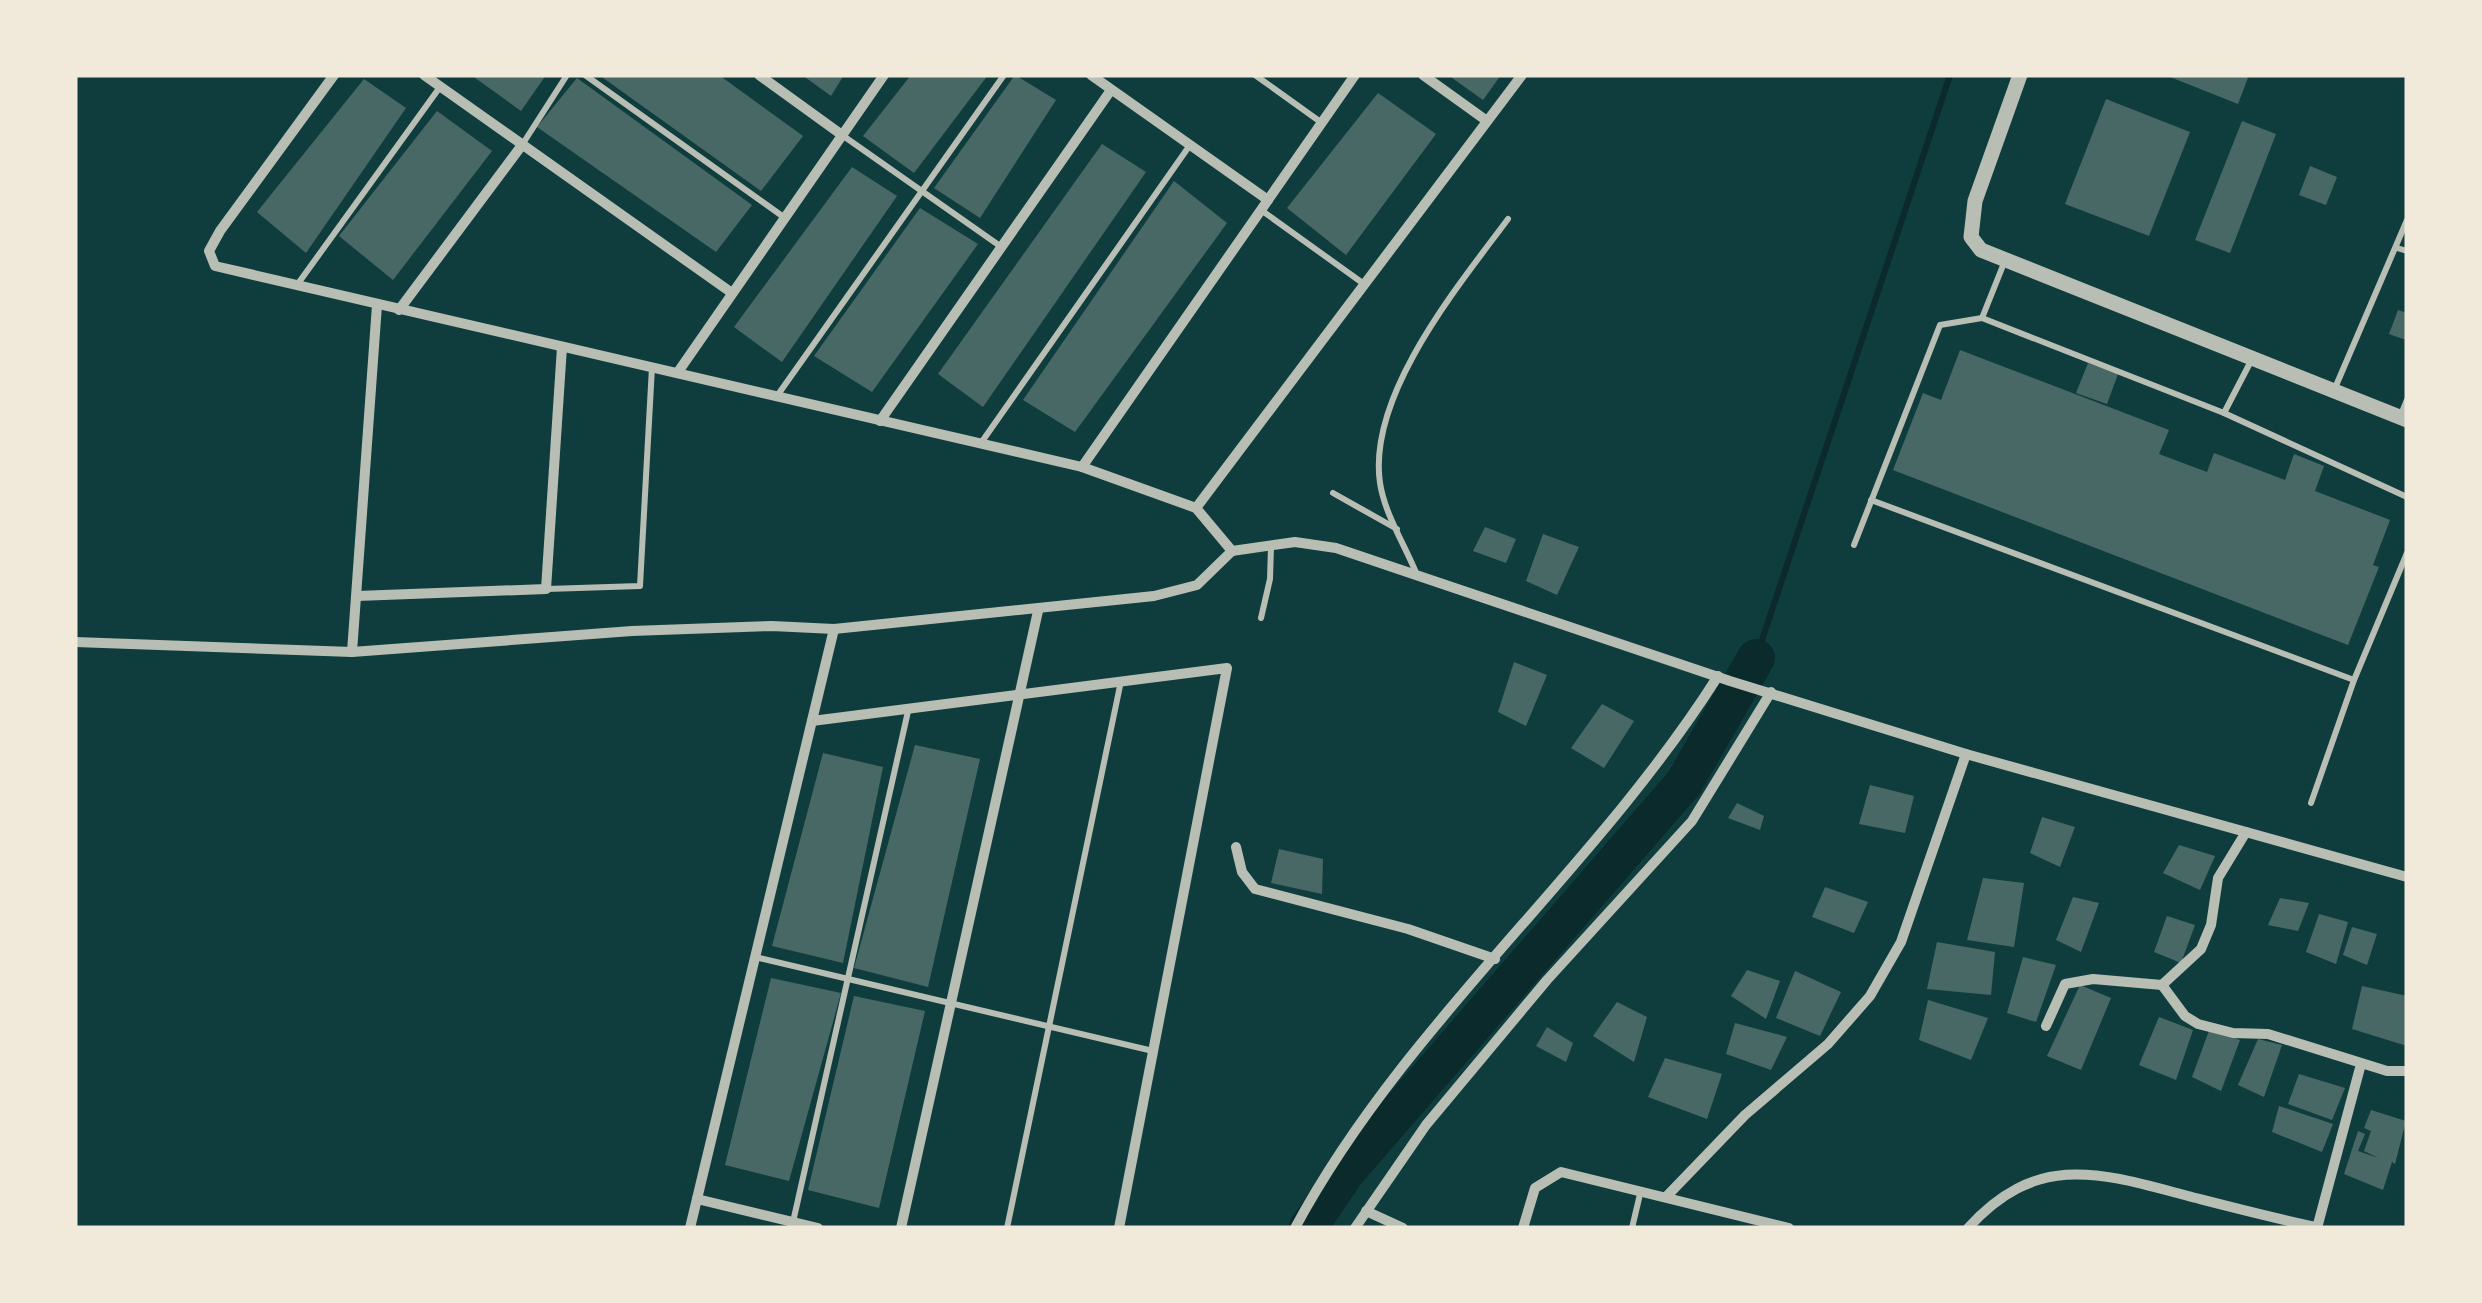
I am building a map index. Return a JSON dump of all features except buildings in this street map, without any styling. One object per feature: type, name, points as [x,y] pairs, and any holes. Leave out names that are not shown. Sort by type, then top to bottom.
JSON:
[{"type":"street","points":[[334,75],[220,231],[210,251],[215,266],[1082,467],[1196,508],[1232,551]]},
{"type":"street","points":[[424,75],[732,293]]},
{"type":"street","points":[[759,75],[842,135]]},
{"type":"street","points":[[678,372],[884,75]]},
{"type":"street","points":[[1091,75],[1108,83],[1268,200]]},
{"type":"street","points":[[1082,467],[1355,75]]},
{"type":"street","points":[[1423,75],[1487,121]]},
{"type":"street","points":[[1196,508],[1522,75]]},
{"type":"street","points":[[2020,75],[1975,201],[1971,237],[1980,250],[2333,394],[2404,419]]},
{"type":"street","points":[[880,421],[1108,83]]},
{"type":"street","points":[[400,310],[522,145]]},
{"type":"street","points":[[352,652],[377,305]]},
{"type":"street","points":[[357,596],[546,589],[562,347]]},
{"type":"street","points":[[75,642],[352,652],[632,631],[772,626],[834,630],[1038,611],[1177,592],[1210,576],[1232,551],[1315,543],[1724,679],[1966,754],[2407,877]]},
{"type":"street","points":[[901,1228],[1038,611]]},
{"type":"street","points":[[690,1228],[834,630]]},
{"type":"street","points":[[812,721],[1227,668],[1119,1228]]},
{"type":"street","points":[[1295,1228],[1332,1164],[1402,1070],[1626,805],[1724,679]]},
{"type":"street","points":[[1354,1228],[1426,1125],[1546,980],[1692,821],[1771,692]]},
{"type":"street","points":[[1666,1198],[1745,1115],[1828,1044],[1870,996],[1901,942],[1966,754]]},
{"type":"street","points":[[2162,986],[2201,949],[2211,925],[2218,878],[2246,832]]},
{"type":"street","points":[[1236,847],[1242,872],[1254,889],[1370,918],[1496,959]]},
{"type":"street","points":[[2046,1026],[2065,984],[2094,980],[2162,986],[2185,1016],[2198,1024],[2233,1033],[2268,1034],[2362,1064],[2407,1071]]},
{"type":"street","points":[[1968,1228],[1998,1200],[2039,1179],[2099,1172],[2316,1228],[2362,1064]]},
{"type":"street","points":[[1523,1228],[1534,1188],[1553,1173],[1641,1189],[1749,1222],[1788,1228]]},
{"type":"street","points":[[697,1199],[818,1228]]},
{"type":"street","points":[[1366,1212],[1403,1228]]},
{"type":"lane","points":[[522,145],[566,75]]},
{"type":"lane","points":[[585,75],[785,218]]},
{"type":"lane","points":[[777,396],[1004,75]]},
{"type":"lane","points":[[1255,75],[1322,123]]},
{"type":"lane","points":[[296,286],[440,87]]},
{"type":"lane","points":[[842,135],[1000,246]]},
{"type":"lane","points":[[980,444],[1190,146]]},
{"type":"lane","points":[[1260,210],[1365,285]]},
{"type":"lane","points":[[1418,576],[1380,485],[1379,465],[1392,405],[1425,339],[1508,220]]},
{"type":"lane","points":[[2333,394],[2407,220]]},
{"type":"lane","points":[[2397,248],[2407,252]]},
{"type":"lane","points":[[1982,318],[2004,262]]},
{"type":"lane","points":[[1854,544],[1940,325],[1982,318],[2224,412],[2407,496]]},
{"type":"lane","points":[[2224,412],[2251,360]]},
{"type":"lane","points":[[546,589],[640,586],[652,367]]},
{"type":"lane","points":[[2404,419],[2407,400]]},
{"type":"lane","points":[[1333,492],[1397,529]]},
{"type":"lane","points":[[1871,500],[2354,680]]},
{"type":"lane","points":[[1261,618],[1272,545]]},
{"type":"lane","points":[[2311,803],[2354,680],[2407,554]]},
{"type":"lane","points":[[1007,1228],[1120,681]]},
{"type":"lane","points":[[793,1222],[909,707]]},
{"type":"lane","points":[[755,957],[1153,1051]]},
{"type":"lane","points":[[1632,1228],[1641,1189]]},
{"type":"waterway","points":[[1756,658],[1950,75]]},
{"type":"waterway","points":[[1308,1228],[1346,1172],[1684,783],[1756,658]]}]
